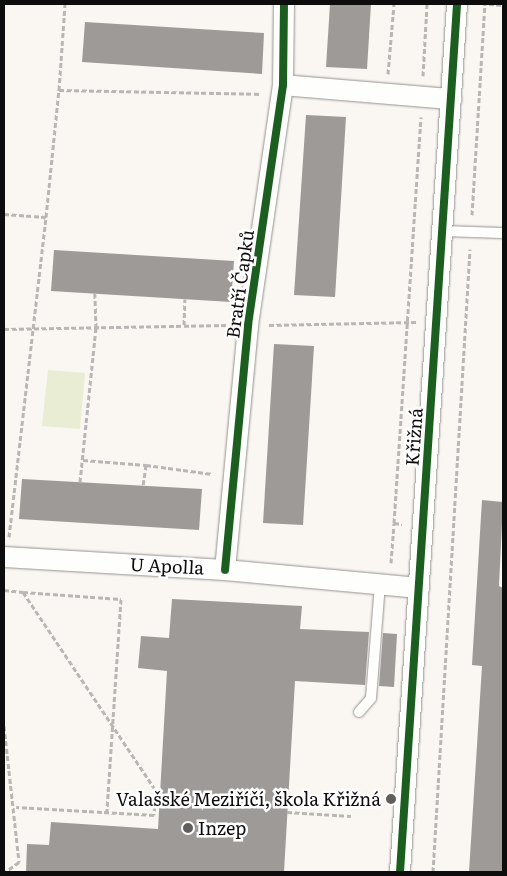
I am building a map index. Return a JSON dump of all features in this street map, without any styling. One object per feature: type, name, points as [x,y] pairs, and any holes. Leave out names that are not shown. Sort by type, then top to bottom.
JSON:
[{"type":"street","name":"Bratří Čapků","points":[[225,570],[248,325],[282,90],[284,4]]},
{"type":"street","name":"Křižná","points":[[400,872],[457,4]]},
{"type":"street","points":[[282,90],[451,99]]},
{"type":"street","name":"U Apolla","points":[[5,557],[225,570],[419,588]]},
{"type":"lane","points":[[442,231],[503,233]]},
{"type":"lane","points":[[359,712],[371,698],[380,584]]},
{"type":"path","points":[[5,557],[60,90],[65,4]]},
{"type":"path","points":[[388,77],[394,4]]},
{"type":"path","points":[[394,523],[427,4]]},
{"type":"path","points":[[433,872],[485,4]]},
{"type":"path","points":[[489,4],[503,5]]},
{"type":"path","points":[[60,90],[282,90]]},
{"type":"path","points":[[4,214],[46,217]]},
{"type":"path","points":[[80,482],[96,328],[95,293]]},
{"type":"path","points":[[184,325],[185,299]]},
{"type":"path","points":[[4,329],[33,329]]},
{"type":"path","points":[[83,460],[146,465],[233,477]]},
{"type":"path","points":[[143,486],[146,465]]},
{"type":"path","points":[[4,590],[121,599],[107,812]]},
{"type":"path","points":[[16,807],[154,815],[157,804],[156,791],[23,592]]},
{"type":"path","points":[[4,726],[10,799],[16,807],[19,862],[6,872]]},
{"type":"path","points":[[287,812],[351,816]]},
{"type":"green space","points":[[48,370],[85,373],[80,429],[42,426]]},
{"type":"building","points":[[330,4],[371,4],[367,69],[326,67]]},
{"type":"building","points":[[85,22],[264,33],[262,74],[82,62]]},
{"type":"building","points":[[306,115],[346,117],[335,297],[294,295]]},
{"type":"building","points":[[54,250],[234,261],[231,302],[51,291]]},
{"type":"building","points":[[274,344],[314,346],[303,525],[263,523]]},
{"type":"building","points":[[22,479],[202,489],[199,530],[19,519]]},
{"type":"building","points":[[482,500],[503,502],[499,586],[503,588],[503,872],[469,872],[482,666],[472,665]]},
{"type":"building","points":[[172,599],[302,606],[300,629],[369,632],[365,685],[295,681],[284,872],[26,872],[27,844],[49,845],[51,822],[158,829],[167,671],[138,668],[141,636],[169,638]]},
{"type":"building","points":[[383,633],[397,634],[394,687],[379,686]]},
{"type":"cycle path","points":[[225,570],[248,325],[283,85],[284,4]]},
{"type":"cycle path","points":[[400,872],[457,4]]},
{"type":"place","name":"Valašské Meziříčí, škola Křižná","points":[[391,799]]},
{"type":"place","name":"Inzep","points":[[188,828]]}]
